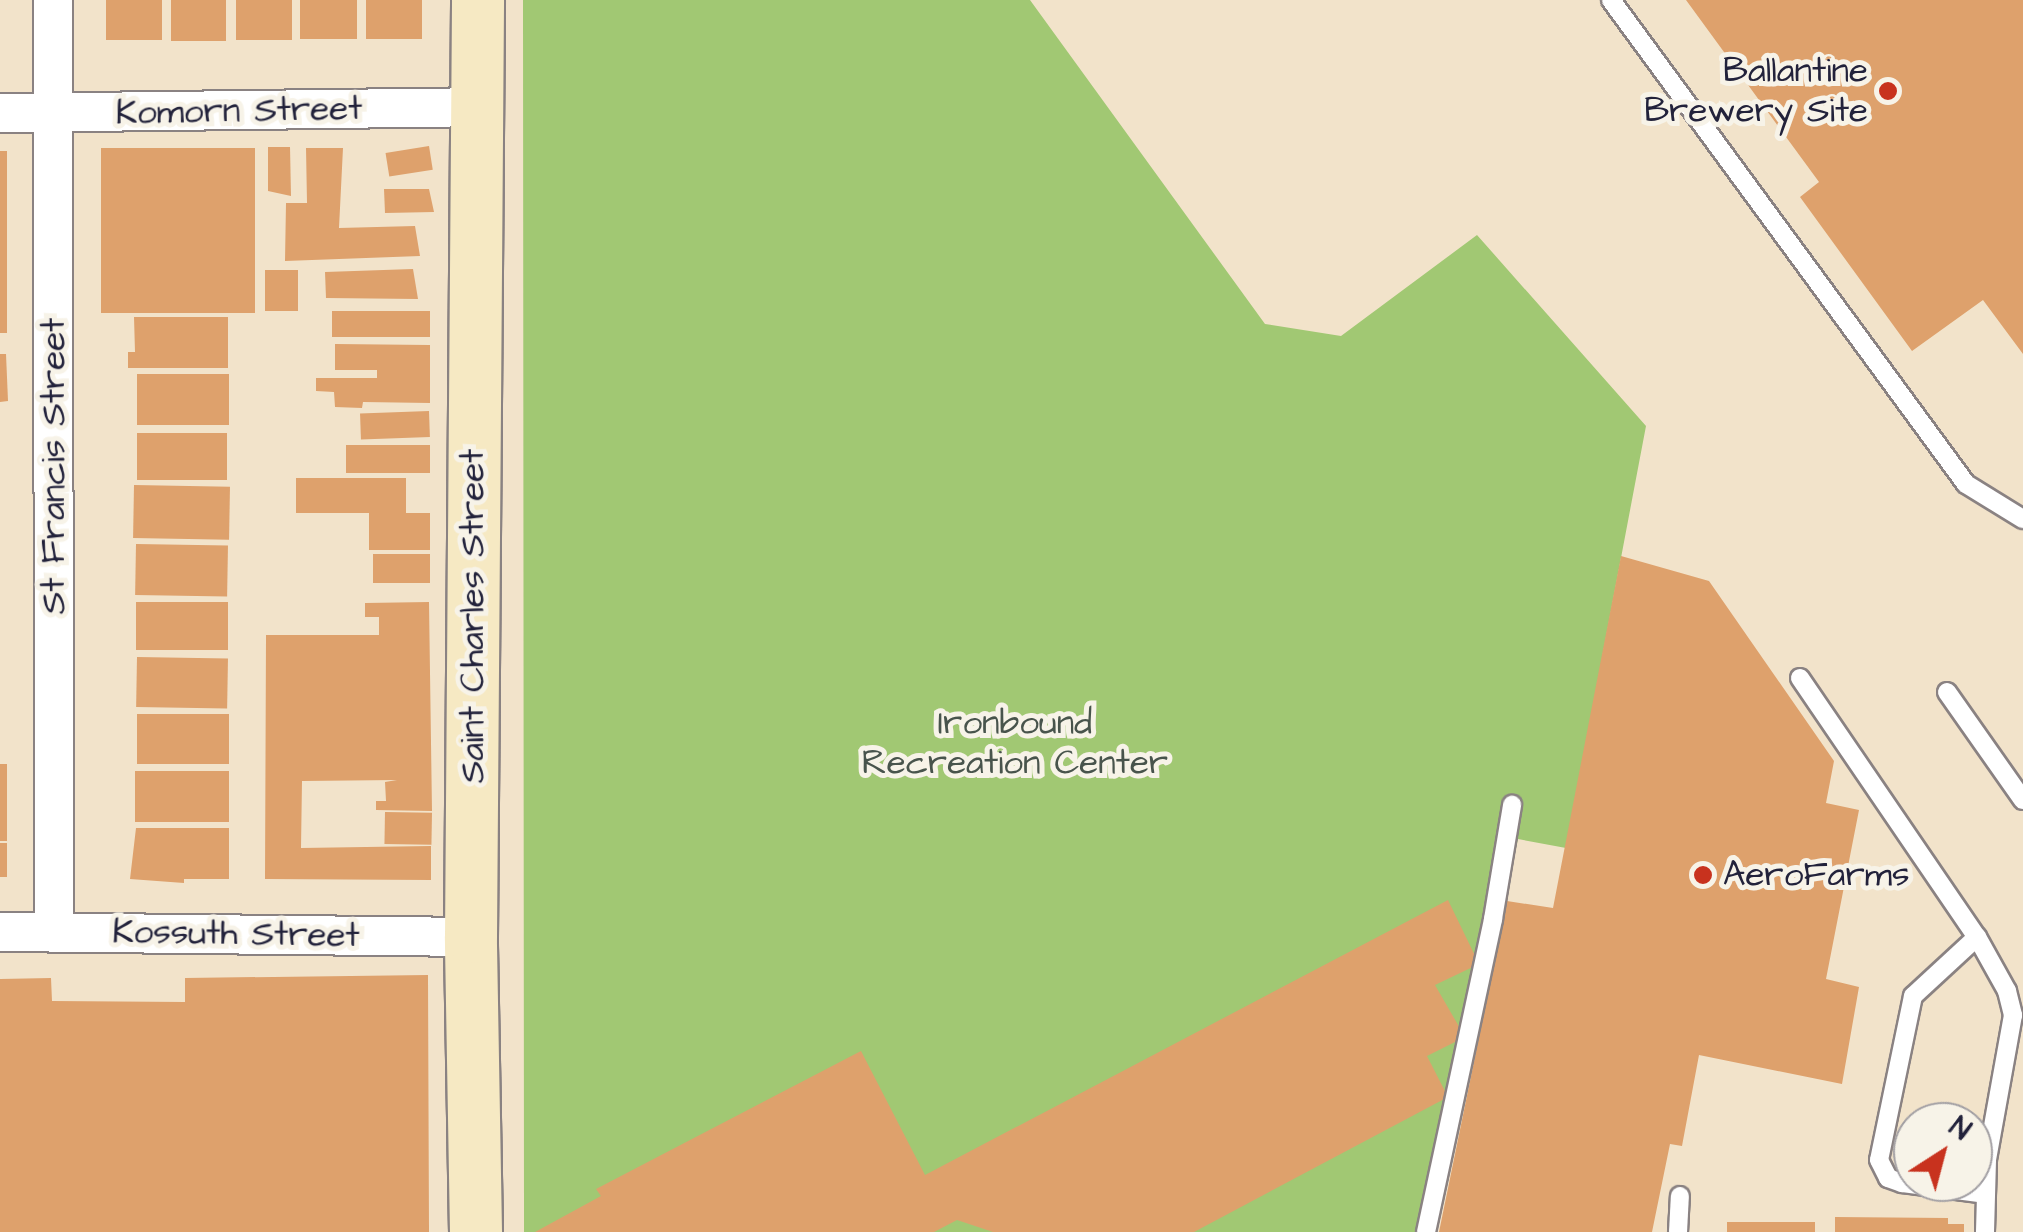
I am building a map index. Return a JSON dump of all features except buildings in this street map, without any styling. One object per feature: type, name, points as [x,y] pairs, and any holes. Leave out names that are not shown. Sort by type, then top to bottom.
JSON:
[{"type":"street","name":"St Francis Street","points":[[54,0],[54,931]]},
{"type":"street","name":"Saint Charles Street","points":[[476,1232],[471,938],[478,0]]},
{"type":"street","name":"Komorn Street","points":[[0,113],[478,107]]},
{"type":"street","name":"Kossuth Street","points":[[0,932],[471,938]]},
{"type":"lane","points":[[1610,0],[1966,484],[2023,518]]},
{"type":"lane","points":[[1800,678],[1978,937],[2007,991],[2014,1015],[1993,1119]]},
{"type":"lane","points":[[1947,692],[2023,800]]},
{"type":"lane","points":[[1426,1232],[1493,919],[1512,804]]},
{"type":"lane","points":[[1893,1180],[1888,1178],[1879,1160],[1913,996],[1978,937]]},
{"type":"lane","points":[[1678,1232],[1680,1196]]},
{"type":"lane","points":[[1985,1202],[1985,1232]]},
{"type":"green space","name":"Ironbound Recreation Center","points":[[523,0],[1030,0],[1265,324],[1341,336],[1477,235],[1646,426],[1566,848],[1518,839],[1434,1232],[524,1232]]},
{"type":"place","name":"Ballantine Brewery Site","points":[[1888,91]]},
{"type":"place","name":"AeroFarms","points":[[1703,875]]}]
